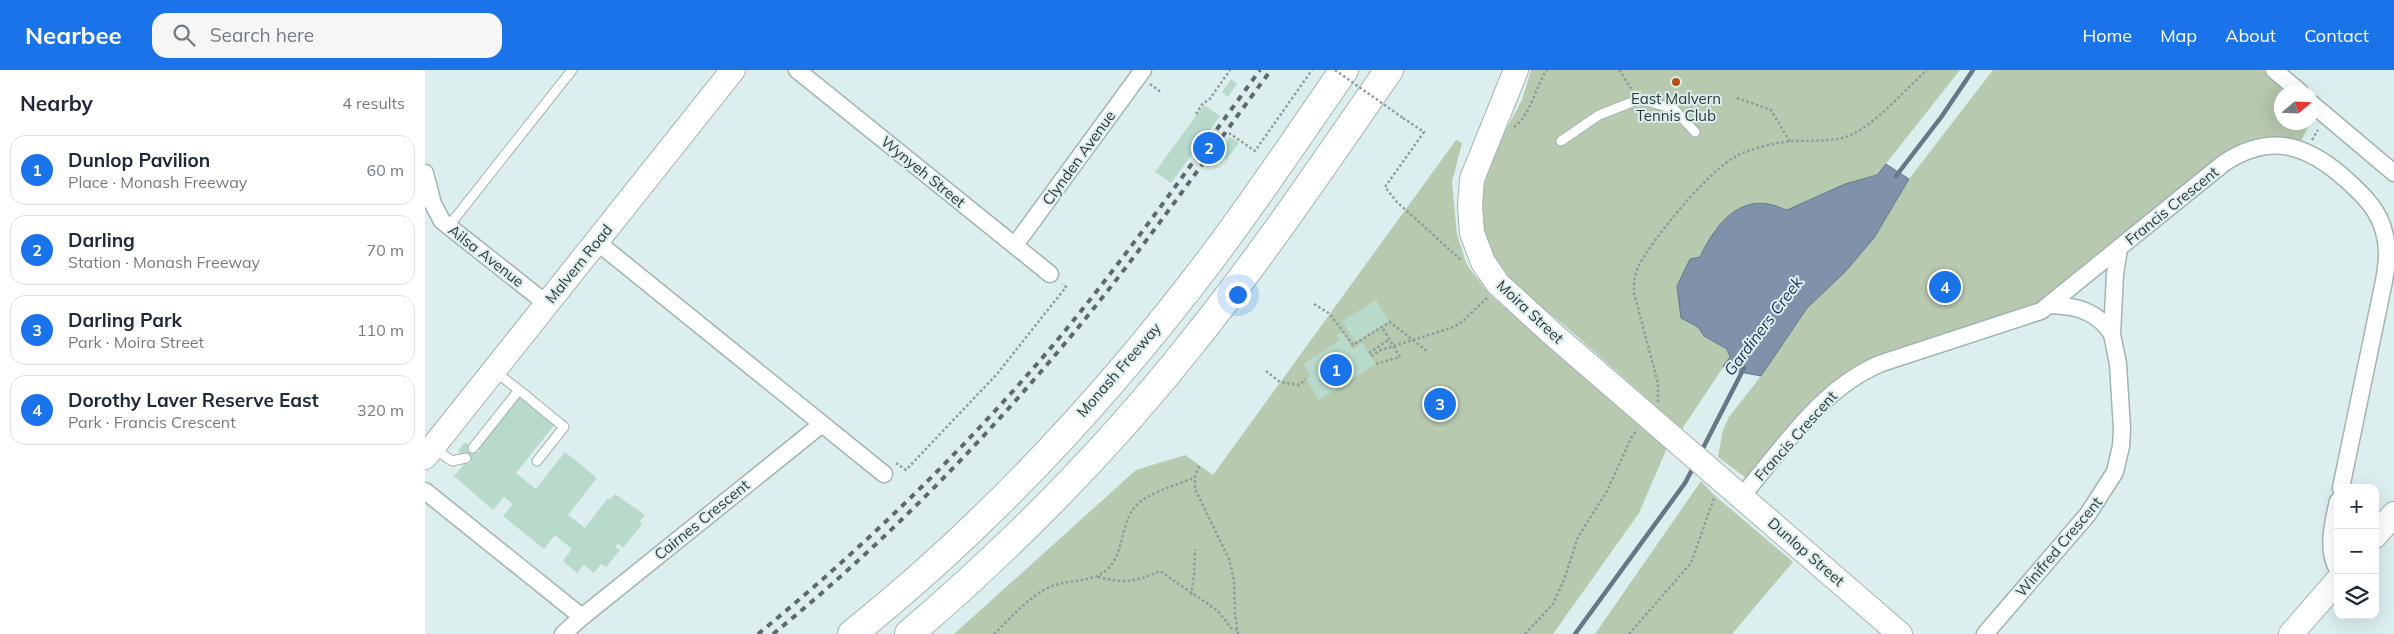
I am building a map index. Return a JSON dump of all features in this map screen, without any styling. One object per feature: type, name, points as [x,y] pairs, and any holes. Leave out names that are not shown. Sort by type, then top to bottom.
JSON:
[{"type":"highway","name":"Monash Freeway","points":[[853,634],[989,511],[1046,453],[1108,384],[1166,316],[1213,255],[1344,70]]},
{"type":"highway","points":[[909,634],[1017,536],[1114,434],[1153,389],[1244,276],[1389,70]]},
{"type":"main road","name":"Malvern Road","points":[[429,452],[733,70]]},
{"type":"main road","name":"Moira Street","points":[[1515,70],[1508,92],[1472,179],[1470,206],[1472,233],[1483,262],[1498,284],[1712,470]]},
{"type":"main road","name":"Dunlop Street","points":[[1712,470],[1900,634]]},
{"type":"main road","points":[[2379,531],[2394,514]]},
{"type":"main road","points":[[2291,634],[2334,585]]},
{"type":"street","name":"Wynyeh Street","points":[[797,70],[1050,274]]},
{"type":"street","name":"Clynden Avenue","points":[[1015,245],[1143,70]]},
{"type":"street","points":[[2274,70],[2292,85]]},
{"type":"street","points":[[2319,109],[2394,173]]},
{"type":"street","name":"Francis Crescent","points":[[1742,496],[1823,402],[1857,375],[1882,363],[2030,316],[2051,305],[2224,163],[2256,146],[2293,148],[2315,155],[2366,199],[2375,210],[2384,231],[2387,263],[2342,484]]},
{"type":"street","name":"Ailsa Avenue","points":[[425,173],[435,208],[442,221],[547,304]]},
{"type":"street","points":[[597,242],[822,424],[888,467]]},
{"type":"street","name":"Winifred Crescent","points":[[1985,634],[2089,514],[2115,472],[2121,446],[2122,429],[2118,364],[2112,334],[2114,283],[2119,249]]},
{"type":"street","points":[[2051,305],[2075,307],[2088,311],[2105,323],[2112,334]]},
{"type":"street","name":"Cairnes Crescent","points":[[563,634],[822,424]]},
{"type":"street","points":[[425,491],[582,617]]},
{"type":"street","points":[[2334,524],[2332,535],[2334,562]]},
{"type":"lane","points":[[448,227],[572,70]]},
{"type":"lane","points":[[1561,141],[1599,115],[1639,100],[1674,109],[1695,132]]},
{"type":"lane","points":[[494,370],[564,427],[537,461]]},
{"type":"lane","points":[[473,448],[519,390]]},
{"type":"lane","points":[[429,452],[452,461],[465,458]]},
{"type":"path","points":[[1196,114],[1231,70]]},
{"type":"path","points":[[1229,133],[1255,151],[1312,70]]},
{"type":"path","points":[[1335,70],[1424,132],[1385,187],[1397,202],[1467,265]]},
{"type":"path","points":[[1509,130],[1521,122],[1541,78],[1547,70]]},
{"type":"path","points":[[1619,70],[1639,100]]},
{"type":"path","points":[[1657,407],[1659,398],[1658,383],[1634,293],[1634,280],[1637,269],[1674,217],[1722,166],[1743,153],[1790,142],[1827,141],[1855,134],[1871,122],[1927,70]]},
{"type":"path","points":[[1737,98],[1771,110],[1790,142]]},
{"type":"path","points":[[888,467],[906,470],[997,374],[1066,287],[1050,274]]},
{"type":"path","points":[[1390,339],[1370,354],[1463,321],[1490,295]]},
{"type":"path","points":[[1314,304],[1330,314],[1353,345],[1390,322],[1428,352]]},
{"type":"path","points":[[1376,364],[1400,357],[1382,327]]},
{"type":"path","points":[[1266,371],[1281,382],[1299,385],[1306,379]]},
{"type":"path","points":[[1525,634],[1553,604],[1578,537],[1607,491],[1631,438],[1639,428]]},
{"type":"path","points":[[1199,466],[1195,477],[1199,498],[1231,565],[1234,580],[1237,632]]},
{"type":"path","points":[[994,634],[1042,591],[1063,583],[1103,573],[1115,560],[1135,507],[1152,495],[1195,477]]},
{"type":"path","points":[[1629,634],[1691,564],[1716,494]]},
{"type":"path","points":[[1191,595],[1195,549]]},
{"type":"path","points":[[1096,576],[1119,582],[1134,582],[1159,571],[1191,595],[1218,611],[1231,628],[1237,632]]},
{"type":"green space","points":[[1531,70],[1960,70],[1877,175],[1845,184],[1787,210],[1767,204],[1715,229],[1700,257],[1681,317],[1698,327],[1704,336],[1727,349],[1730,357],[1682,429],[1564,325],[1520,290],[1496,264],[1485,238],[1480,208],[1482,181],[1503,135],[1522,100]]},
{"type":"green space","points":[[1993,70],[2263,70],[2281,85],[2274,85],[2274,130],[2306,130],[2301,141],[2280,138],[2261,139],[2242,144],[2223,153],[2039,303],[1876,357],[1856,366],[1820,393],[1804,409],[1746,478],[1718,457],[1723,430],[1729,417],[1761,376],[1807,308],[1844,273],[1874,238],[1909,179]]},
{"type":"green space","points":[[1456,140],[1462,143],[1452,182],[1457,235],[1467,265],[1490,295],[1667,448],[1639,513],[1553,634],[954,634],[1136,470],[1185,455],[1213,475]]},
{"type":"green space","points":[[1701,481],[1713,494],[1793,562],[1732,634],[1595,634]]},
{"type":"water","points":[[1886,164],[1909,179],[1874,238],[1844,273],[1807,308],[1761,376],[1729,370],[1723,366],[1730,357],[1727,349],[1704,336],[1698,327],[1681,318],[1677,286],[1690,259],[1700,257],[1718,227],[1735,211],[1745,206],[1756,203],[1768,204],[1787,210],[1845,184],[1877,175]]},
{"type":"building","points":[[1231,79],[1237,84],[1228,97],[1222,92]]},
{"type":"building","points":[[1204,105],[1220,116],[1171,183],[1155,172]]},
{"type":"building","points":[[1230,137],[1239,143],[1226,160],[1218,154]]},
{"type":"building","points":[[1376,300],[1389,321],[1355,342],[1342,321]]},
{"type":"building","points":[[1343,332],[1353,350],[1362,343],[1376,364],[1319,400],[1306,379],[1311,376],[1303,364],[1340,340],[1337,335]]},
{"type":"building","points":[[520,397],[555,424],[516,473],[536,489],[565,452],[597,478],[568,515],[585,528],[608,498],[610,500],[615,494],[645,515],[639,522],[642,524],[623,548],[618,543],[615,547],[620,550],[606,567],[601,564],[594,573],[584,565],[577,573],[563,561],[572,549],[555,535],[544,549],[503,516],[513,504],[504,497],[493,510],[454,476],[466,462],[469,464],[471,462],[458,451],[465,442],[478,453],[480,451],[478,449]]},
{"type":"waterway","name":"Gardiners Creek","points":[[1896,176],[1942,116],[1973,70]]},
{"type":"waterway","name":"Gardiners Creek","points":[[1701,452],[1744,368]]},
{"type":"waterway","name":"Gardiners Creek","points":[[1575,634],[1685,483],[1694,466]]},
{"type":"railway","points":[[758,634],[873,534],[946,462],[1016,388],[1104,282],[1260,70]]},
{"type":"railway","points":[[773,634],[900,522],[1017,399],[1090,313],[1159,223],[1271,70]]},
{"type":"place","name":"East Malvern Tennis Club","points":[[1676,82]]},
{"type":"place","name":"Darling","points":[[1209,148]]},
{"type":"place","name":"Dorothy Laver Reserve East","points":[[1945,287]]},
{"type":"place","name":"Dunlop Pavilion","points":[[1336,370]]},
{"type":"place","name":"Darling Park","points":[[1440,404]]}]
